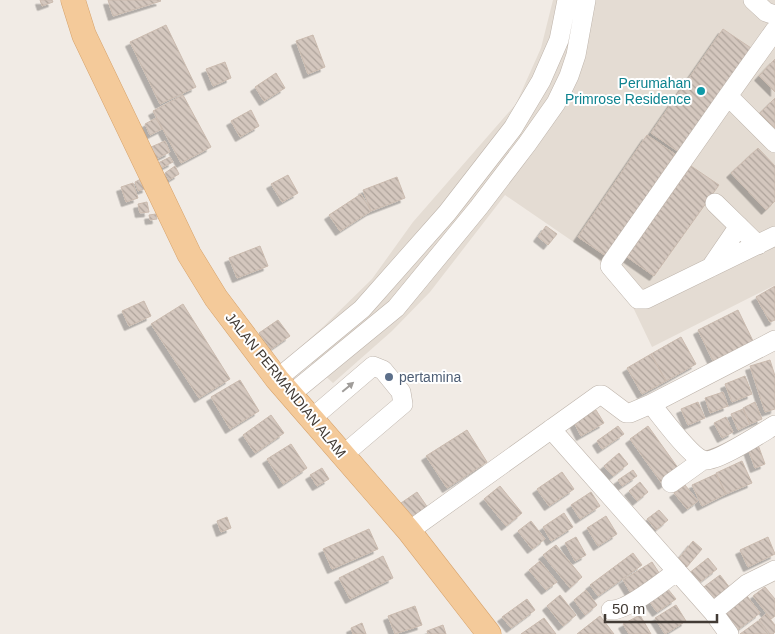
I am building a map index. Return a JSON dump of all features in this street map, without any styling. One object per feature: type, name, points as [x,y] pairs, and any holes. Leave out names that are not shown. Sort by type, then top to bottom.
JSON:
[{"type":"main road","name":"JALAN PERMANDIAN ALAM","points":[[73,0],[84,35],[189,254],[225,311],[284,387],[409,531],[490,634]]},
{"type":"street","points":[[284,387],[362,309],[447,213],[513,128],[541,81],[559,40],[567,0]]},
{"type":"street","points":[[284,387],[396,308],[479,207],[556,103],[569,76],[576,55],[586,0]]},
{"type":"street","points":[[753,0],[766,12],[775,16]]},
{"type":"street","points":[[775,30],[610,263],[613,271],[638,299],[642,300],[775,236]]},
{"type":"street","points":[[728,96],[775,143]]},
{"type":"street","points":[[715,203],[758,245]]},
{"type":"street","points":[[711,268],[739,226]]},
{"type":"street","points":[[409,531],[599,394],[626,413],[630,413],[775,340]]},
{"type":"street","points":[[311,419],[374,366],[383,370],[401,392],[403,404],[343,455]]},
{"type":"street","points":[[650,404],[685,444],[703,460]]},
{"type":"street","points":[[671,483],[703,460],[711,460],[726,453],[775,425]]},
{"type":"street","points":[[551,429],[713,612],[729,634]]},
{"type":"street","points":[[713,612],[746,584],[775,570]]},
{"type":"street","points":[[611,610],[615,610],[637,599],[677,571]]},
{"type":"shaded area","points":[[553,0],[775,0],[775,285],[652,347],[631,303],[597,258],[505,195],[430,292],[392,331],[333,383],[297,350],[372,279],[413,222],[516,104],[541,48]]},
{"type":"building","points":[[40,0],[52,0],[53,2],[42,6]]},
{"type":"building","points":[[108,0],[160,0],[161,1],[113,16]]},
{"type":"building","points":[[166,25],[196,87],[160,104],[130,42]]},
{"type":"building","name":"Perumahan Primrose Residence","points":[[723,29],[751,48],[679,152],[651,133]]},
{"type":"building","points":[[313,35],[325,67],[308,74],[296,41]]},
{"type":"building","points":[[775,59],[775,92],[759,76]]},
{"type":"building","points":[[225,62],[231,78],[213,86],[206,69]]},
{"type":"building","points":[[276,73],[285,88],[264,101],[255,87]]},
{"type":"building","points":[[183,95],[211,147],[181,163],[153,111]]},
{"type":"building","points":[[775,98],[775,128],[760,113]]},
{"type":"building","points":[[251,110],[259,126],[240,137],[231,121]]},
{"type":"building","points":[[156,118],[162,129],[150,135],[145,124]]},
{"type":"building","name":"Perumahan Primrose Residence","points":[[647,135],[675,154],[606,256],[578,237]]},
{"type":"building","points":[[165,141],[170,152],[156,159],[151,147]]},
{"type":"building","points":[[758,148],[775,166],[775,201],[766,210],[731,173]]},
{"type":"building","points":[[170,157],[173,162],[159,169],[156,164]]},
{"type":"building","points":[[175,166],[179,174],[169,180],[165,173]]},
{"type":"building","points":[[691,166],[719,185],[654,276],[627,257]]},
{"type":"building","points":[[288,175],[298,193],[282,202],[271,184]]},
{"type":"building","points":[[397,177],[405,198],[371,211],[363,190]]},
{"type":"building","points":[[143,178],[147,188],[138,191],[135,182]]},
{"type":"building","points":[[133,183],[138,198],[126,202],[121,187]]},
{"type":"building","points":[[361,194],[371,211],[340,231],[329,215]]},
{"type":"building","points":[[147,202],[149,212],[140,213],[138,204]]},
{"type":"building","points":[[156,214],[157,219],[150,220],[149,215]]},
{"type":"building","points":[[546,226],[557,234],[548,245],[538,237]]},
{"type":"building","points":[[260,246],[268,266],[237,278],[229,258]]},
{"type":"building","points":[[775,286],[775,320],[770,322],[756,297]]},
{"type":"building","points":[[144,301],[151,316],[129,326],[122,311]]},
{"type":"building","points":[[183,304],[230,379],[199,398],[151,324]]},
{"type":"building","points":[[738,310],[754,343],[714,363],[698,330]]},
{"type":"building","points":[[278,320],[290,336],[271,349],[259,333]]},
{"type":"building","points":[[681,337],[696,364],[666,381],[651,354]]},
{"type":"building","points":[[651,354],[666,381],[642,394],[627,368]]},
{"type":"building","points":[[770,360],[775,376],[775,409],[765,412],[750,366]]},
{"type":"building","points":[[745,376],[752,394],[732,402],[725,384]]},
{"type":"building","points":[[240,380],[259,411],[230,429],[211,397]]},
{"type":"building","points":[[723,392],[728,406],[710,413],[705,398]]},
{"type":"building","points":[[698,402],[705,418],[688,425],[681,409]]},
{"type":"building","points":[[755,402],[762,419],[750,424],[743,408]]},
{"type":"building","points":[[743,409],[750,424],[738,430],[731,414]]},
{"type":"building","points":[[596,410],[604,423],[581,436],[574,422]]},
{"type":"building","points":[[271,415],[284,433],[255,453],[243,435]]},
{"type":"building","points":[[726,417],[733,432],[722,438],[714,423]]},
{"type":"building","points":[[618,426],[624,434],[602,449],[597,441]]},
{"type":"building","points":[[648,426],[681,472],[663,485],[630,439]]},
{"type":"building","points":[[467,430],[487,462],[447,488],[426,456]]},
{"type":"building","points":[[757,442],[765,464],[755,468],[747,446]]},
{"type":"building","points":[[291,444],[307,468],[283,484],[267,459]]},
{"type":"building","points":[[619,453],[628,464],[613,476],[604,466]]},
{"type":"building","points":[[742,461],[752,483],[726,494],[716,473]]},
{"type":"building","points":[[322,468],[329,479],[317,486],[310,475]]},
{"type":"building","points":[[633,470],[637,476],[622,486],[618,480]]},
{"type":"building","points":[[562,472],[574,489],[549,506],[537,489]]},
{"type":"building","points":[[716,474],[726,494],[702,506],[692,485]]},
{"type":"building","points":[[640,482],[648,492],[637,501],[629,491]]},
{"type":"building","points":[[685,485],[698,501],[687,509],[674,493]]},
{"type":"building","points":[[500,486],[522,513],[506,526],[484,499]]},
{"type":"building","points":[[417,492],[428,508],[413,519],[401,503]]},
{"type":"building","points":[[591,492],[600,506],[580,519],[571,505]]},
{"type":"building","points":[[659,510],[668,520],[656,530],[647,519]]},
{"type":"building","points":[[564,513],[573,527],[551,541],[543,527]]},
{"type":"building","points":[[606,516],[617,534],[598,546],[587,528]]},
{"type":"building","points":[[227,517],[231,528],[221,532],[217,521]]},
{"type":"building","points":[[531,521],[545,539],[532,549],[518,531]]},
{"type":"building","points":[[369,529],[378,549],[332,569],[323,549]]},
{"type":"building","points":[[576,537],[586,555],[575,561],[565,543]]},
{"type":"building","points":[[768,537],[775,554],[748,567],[740,550]]},
{"type":"building","points":[[693,541],[702,549],[685,569],[676,562]]},
{"type":"building","points":[[556,545],[582,577],[570,588],[543,555]]},
{"type":"building","points":[[633,553],[642,565],[598,596],[590,585]]},
{"type":"building","points":[[383,556],[393,578],[350,599],[339,578]]},
{"type":"building","points":[[708,558],[717,569],[696,585],[688,574]]},
{"type":"building","points":[[540,561],[557,582],[546,590],[529,570]]},
{"type":"building","points":[[652,562],[661,576],[632,595],[623,580]]},
{"type":"building","points":[[720,575],[730,588],[708,605],[697,592]]},
{"type":"building","points":[[765,587],[775,599],[775,616],[771,619],[753,596]]},
{"type":"building","points":[[667,588],[676,599],[657,612],[649,601]]},
{"type":"building","points":[[586,590],[597,605],[585,615],[574,600]]},
{"type":"building","points":[[560,595],[576,615],[563,626],[547,606]]},
{"type":"building","points":[[747,596],[760,613],[732,634],[720,616]]},
{"type":"building","points":[[527,599],[535,610],[511,628],[502,617]]},
{"type":"building","points":[[676,605],[686,621],[665,634],[655,618]]},
{"type":"building","points":[[415,606],[422,625],[395,634],[388,616]]},
{"type":"building","points":[[766,614],[775,625],[775,632],[773,634],[770,634],[759,620]]},
{"type":"building","points":[[640,615],[651,634],[629,634],[623,624]]},
{"type":"building","points":[[600,616],[614,634],[577,634]]},
{"type":"building","points":[[544,618],[556,634],[521,634]]},
{"type":"building","points":[[758,621],[768,634],[740,634]]},
{"type":"building","points":[[362,623],[366,634],[353,634],[351,628]]},
{"type":"building","points":[[443,625],[446,634],[428,634],[427,631]]},
{"type":"place","name":"Perumahan Primrose Residence","points":[[701,91]]},
{"type":"place","name":"pertamina","points":[[389,377]]}]
